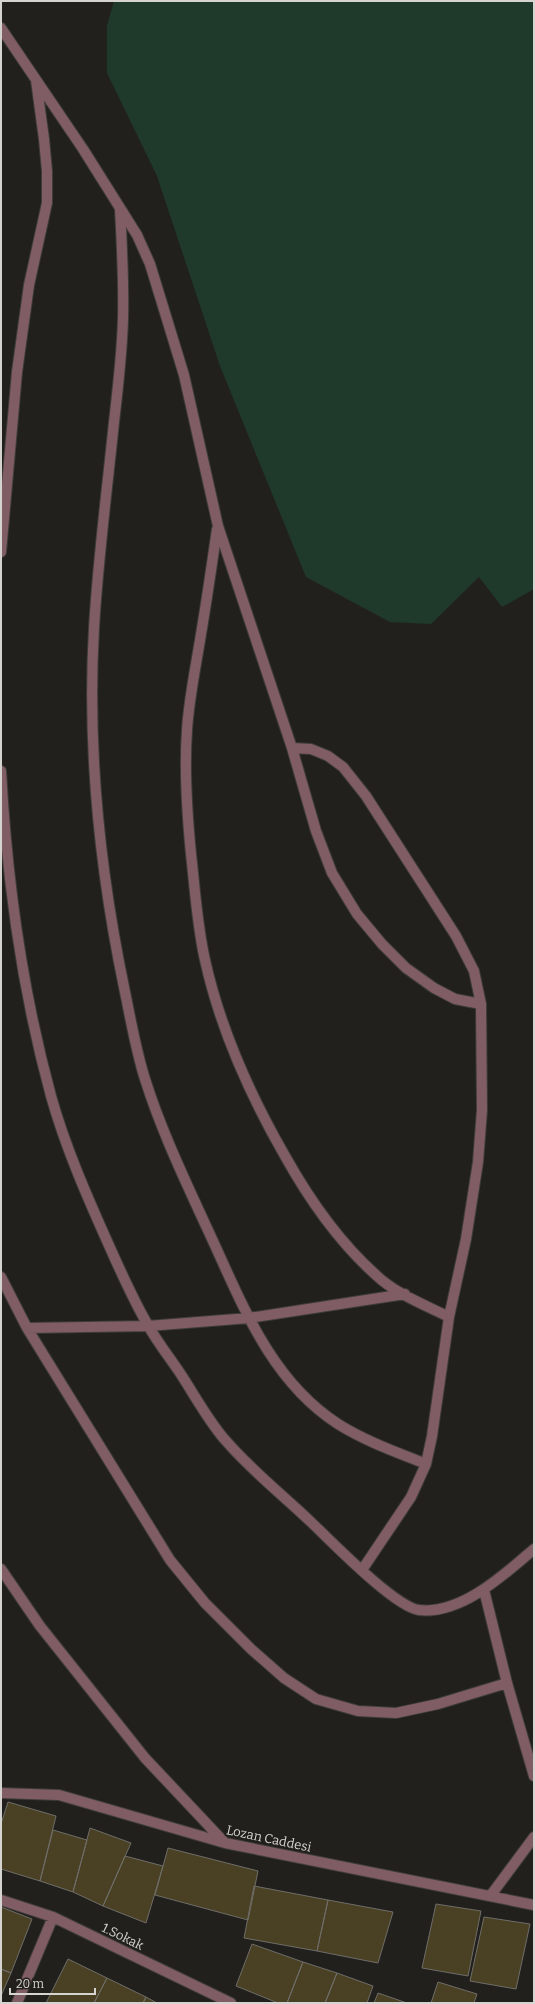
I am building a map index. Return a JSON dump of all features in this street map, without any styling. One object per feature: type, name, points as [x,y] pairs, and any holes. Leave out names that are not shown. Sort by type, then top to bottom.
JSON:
[{"type":"street","points":[[1,28],[35,76],[120,206],[137,235],[150,264],[165,308],[184,375],[218,526],[292,748],[316,831],[332,872],[357,914],[382,944],[406,968],[434,988],[455,999],[481,1004]]},
{"type":"street","points":[[1,552],[16,372],[30,285],[47,203],[45,147],[35,76]]},
{"type":"street","points":[[120,206],[123,270],[123,321],[101,546],[93,664],[95,765],[102,858],[119,965],[144,1077],[162,1127],[249,1318],[279,1369],[315,1406],[337,1424],[365,1439],[426,1464]]},
{"type":"street","points":[[218,526],[191,694],[187,732],[188,822],[198,919],[205,960],[217,1004],[251,1092],[299,1181],[326,1219],[353,1253],[378,1277],[405,1294],[449,1317]]},
{"type":"street","points":[[292,748],[311,749],[328,756],[343,767],[366,796],[456,936],[474,971],[481,1004],[482,1110],[478,1162],[466,1239],[449,1317],[432,1436],[426,1464],[411,1497],[362,1570]]},
{"type":"street","points":[[1,771],[12,902],[35,1029],[51,1097],[85,1192],[148,1326],[226,1441],[362,1570],[402,1604],[417,1610],[434,1610],[454,1604],[484,1590],[534,1549]]},
{"type":"street","points":[[1,1277],[27,1328],[170,1560],[205,1603],[251,1649],[284,1678],[316,1699],[358,1711],[396,1712],[438,1704],[507,1683]]},
{"type":"street","points":[[27,1328],[148,1326],[249,1318],[405,1294]]},
{"type":"street","points":[[1,1569],[40,1626],[145,1758],[225,1843]]},
{"type":"street","points":[[484,1590],[507,1683],[534,1776]]},
{"type":"street","name":"Lozan Caddesi","points":[[1,1793],[60,1795],[225,1843],[491,1895],[534,1905]]},
{"type":"street","points":[[491,1895],[534,1837]]},
{"type":"street","name":"1.Sokak","points":[[1,1900],[53,1917],[231,2003]]},
{"type":"street","points":[[17,2003],[53,1917]]},
{"type":"green space","points":[[114,1],[534,1],[534,589],[502,607],[479,577],[431,624],[390,622],[306,577],[220,366],[157,176],[107,73],[107,26]]},
{"type":"building","points":[[8,1802],[56,1816],[40,1881],[1,1869],[1,1824]]},
{"type":"building","points":[[90,1828],[131,1843],[103,1906],[73,1892]]},
{"type":"building","points":[[53,1830],[87,1840],[73,1892],[40,1881]]},
{"type":"building","points":[[168,1848],[258,1871],[248,1920],[155,1895]]},
{"type":"building","points":[[125,1856],[163,1866],[146,1923],[103,1906]]},
{"type":"building","points":[[254,1886],[328,1900],[317,1951],[244,1938]]},
{"type":"building","points":[[328,1900],[393,1912],[378,1963],[317,1951]]},
{"type":"building","points":[[436,1904],[481,1911],[468,1976],[422,1968]]},
{"type":"building","points":[[1,1907],[32,1919],[11,1973],[1,1969]]},
{"type":"building","points":[[484,1917],[530,1924],[516,1989],[470,1981]]},
{"type":"building","points":[[252,1944],[303,1962],[287,2003],[278,2003],[236,1986]]},
{"type":"building","points":[[68,1959],[107,1978],[94,2003],[46,2003]]},
{"type":"building","points":[[303,1962],[337,1973],[325,2003],[287,2003]]},
{"type":"building","points":[[1,1969],[11,1973],[1,1996]]},
{"type":"building","points":[[337,1973],[373,1986],[367,2003],[325,2003]]},
{"type":"building","points":[[107,1978],[146,1997],[143,2003],[94,2003]]},
{"type":"building","points":[[438,1982],[477,1994],[474,2003],[431,2003]]},
{"type":"building","points":[[378,1993],[407,2003],[374,2003]]},
{"type":"building","points":[[146,1997],[157,2003],[143,2003]]}]
